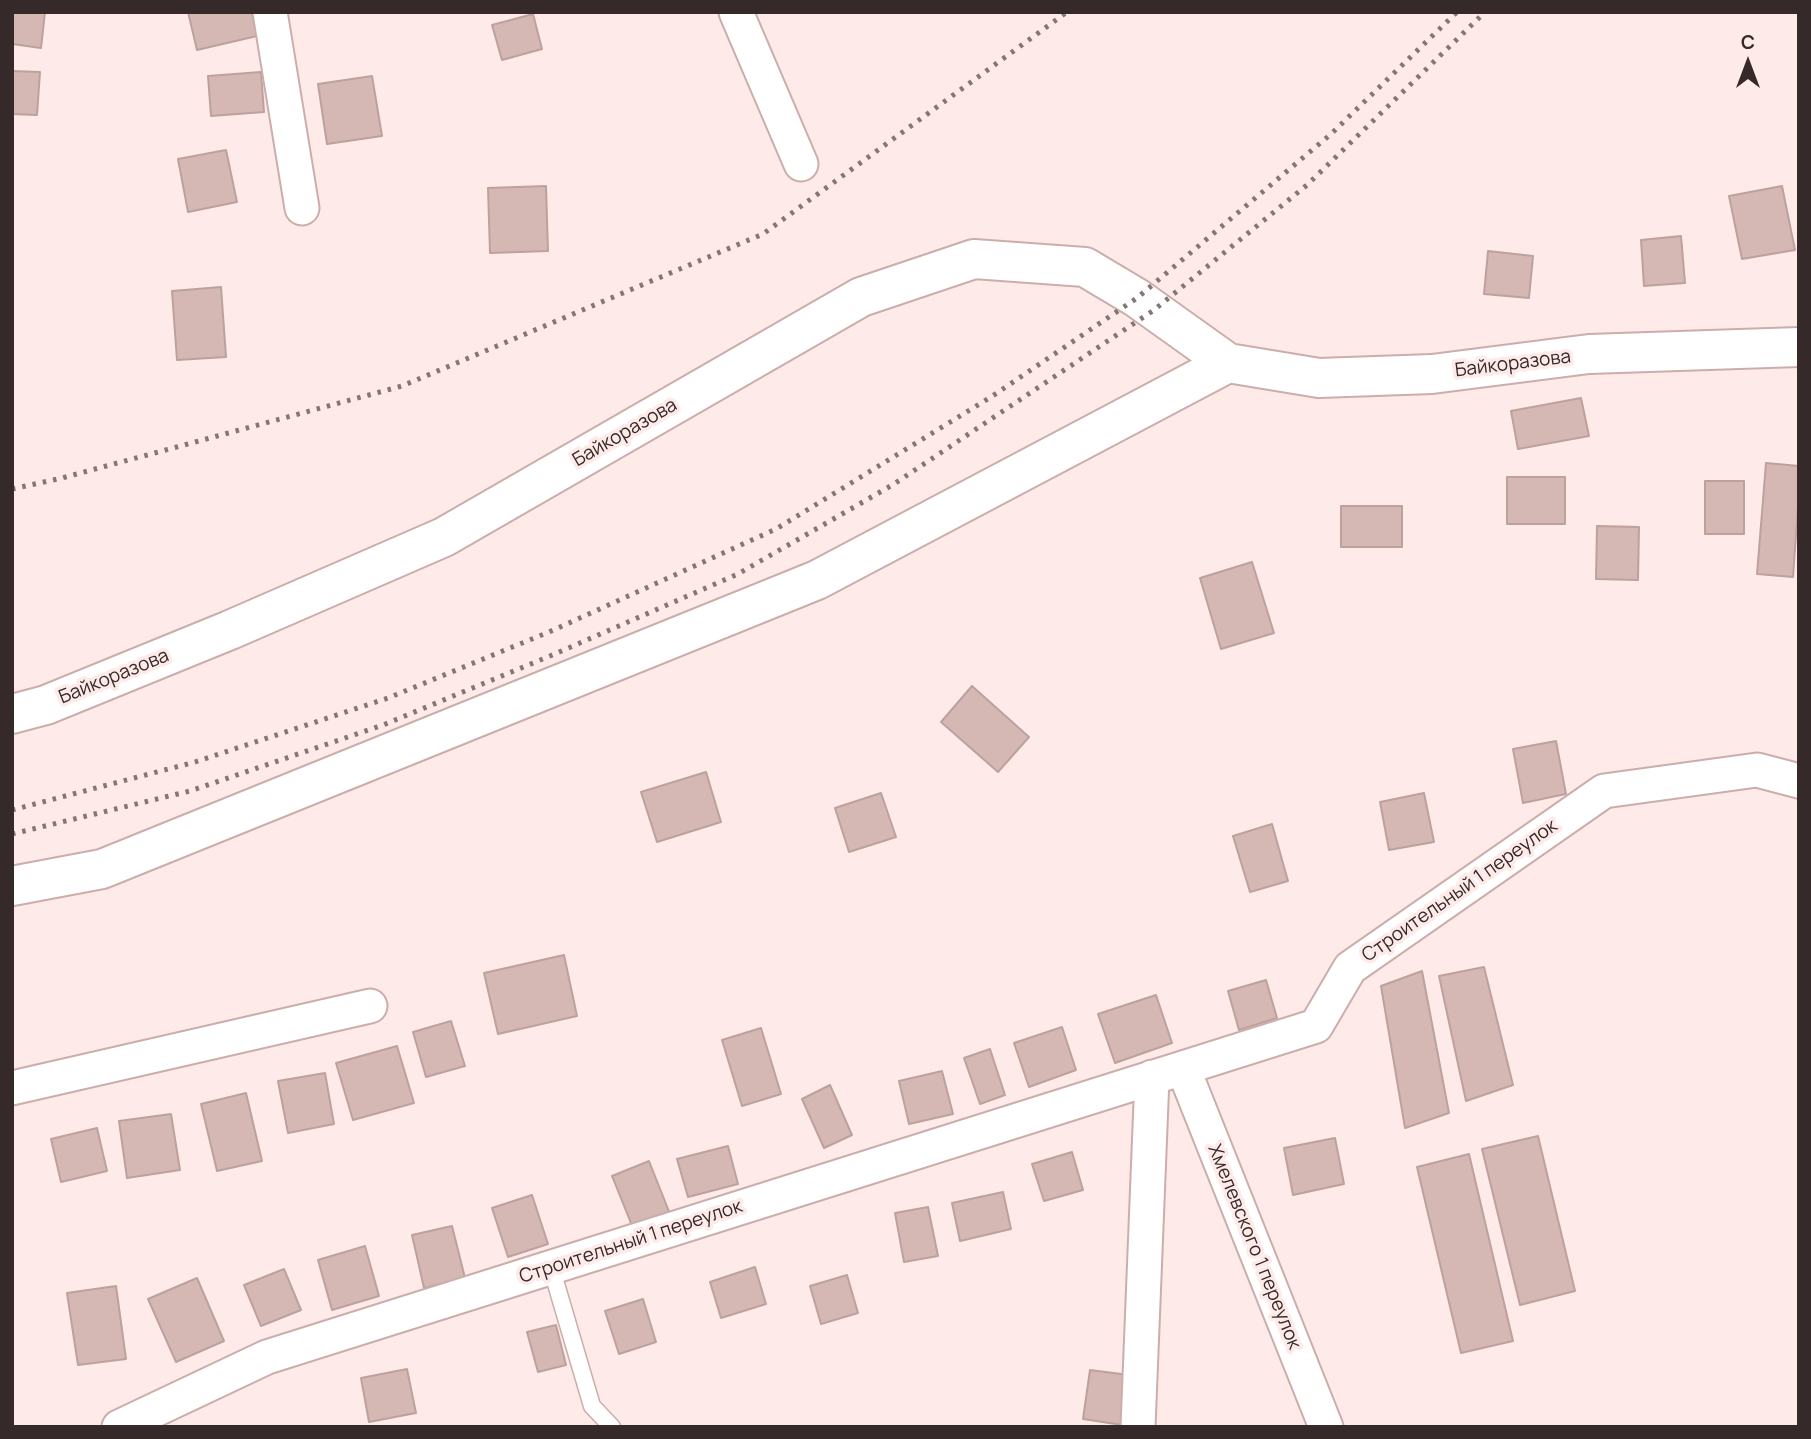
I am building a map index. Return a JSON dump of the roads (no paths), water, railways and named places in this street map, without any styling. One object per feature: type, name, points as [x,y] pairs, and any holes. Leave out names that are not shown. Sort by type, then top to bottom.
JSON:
[{"type":"street","points":[[271,12],[302,208]]},
{"type":"street","points":[[736,12],[801,164]]},
{"type":"street","name":"Байкоразова","points":[[12,713],[46,705],[218,635],[444,537],[860,297],[974,260],[1085,267],[1137,298],[1228,363],[1319,378],[1432,374],[1588,354],[1799,347]]},
{"type":"street","points":[[12,886],[102,869],[817,580],[1228,363]]},
{"type":"street","name":"Строительный 1 переулок","points":[[119,1427],[267,1357],[1316,1026],[1350,968],[1604,791],[1757,770],[1799,781]]},
{"type":"street","points":[[12,1088],[370,1006]]},
{"type":"street","points":[[1138,1427],[1167,1072]]},
{"type":"street","name":"Хмелевского 1 переулок","points":[[1167,1072],[1326,1427]]},
{"type":"lane","points":[[551,1267],[592,1406],[611,1427]]},
{"type":"railway","points":[[12,489],[62,478],[402,386],[763,234],[1067,12]]},
{"type":"railway","points":[[12,810],[195,762],[388,698],[549,632],[776,529],[991,397],[1137,298],[1331,134],[1457,12]]},
{"type":"railway","points":[[12,834],[190,791],[383,725],[738,574],[894,484],[1154,310],[1307,185],[1485,12]]}]
